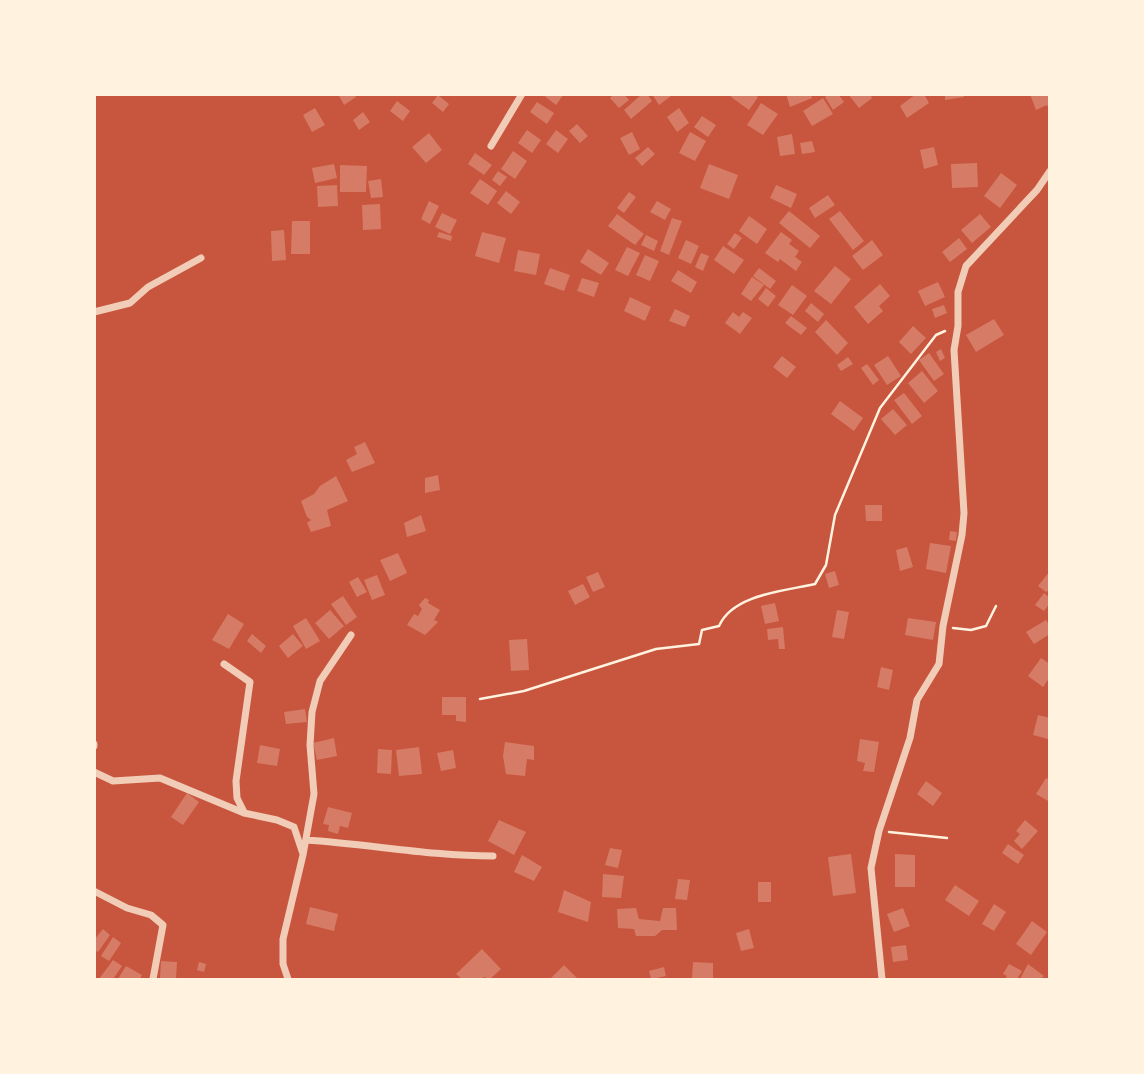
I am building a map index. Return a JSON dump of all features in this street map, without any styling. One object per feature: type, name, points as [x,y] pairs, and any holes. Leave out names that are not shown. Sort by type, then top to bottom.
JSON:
[{"type":"street","points":[[491,146],[522,94]]},
{"type":"street","points":[[882,979],[871,868],[879,831],[910,738],[917,700],[939,664],[943,626],[962,536],[964,513],[954,349],[958,326],[958,292],[966,266],[1037,190],[1049,171]]},
{"type":"street","points":[[94,312],[130,303],[148,287],[201,258]]},
{"type":"street","points":[[288,979],[283,964],[283,939],[314,794],[310,745],[312,712],[320,681],[351,635]]},
{"type":"street","points":[[225,664],[250,682],[236,781],[237,798],[244,813]]},
{"type":"street","points":[[94,772],[113,781],[160,778],[244,813],[277,820],[294,827],[303,855]]},
{"type":"street","points":[[306,841],[358,843],[450,856],[493,856]]},
{"type":"street","points":[[94,891],[127,908],[151,915],[163,925],[153,979]]},
{"type":"path","points":[[480,699],[524,691],[656,649],[699,644],[702,631],[719,626],[723,617],[748,600],[815,583],[826,565],[835,515],[880,408],[936,335],[958,326]]},
{"type":"path","points":[[943,626],[971,630],[986,626],[996,606]]},
{"type":"path","points":[[879,831],[947,838]]},
{"type":"building","points":[[338,94],[354,94],[356,97],[344,105]]},
{"type":"building","points":[[542,94],[564,94],[556,105]]},
{"type":"building","points":[[614,94],[624,94],[629,100],[619,108],[610,98]]},
{"type":"building","points":[[642,94],[647,94],[652,101],[631,119],[624,110]]},
{"type":"building","points":[[652,94],[669,94],[671,96],[659,105]]},
{"type":"building","points":[[732,94],[754,94],[758,97],[749,110],[731,97]]},
{"type":"building","points":[[786,94],[811,94],[812,98],[790,107]]},
{"type":"building","points":[[838,94],[844,102],[833,110],[825,97]]},
{"type":"building","points":[[848,94],[870,94],[872,98],[859,108]]},
{"type":"building","points":[[916,94],[924,94],[929,103],[907,118],[900,106]]},
{"type":"building","points":[[945,94],[963,94],[964,97],[945,100]]},
{"type":"building","points":[[1030,94],[1050,94],[1050,111],[1047,105],[1036,110]]},
{"type":"building","points":[[438,95],[449,104],[443,112],[432,103]]},
{"type":"building","points":[[823,98],[833,114],[812,126],[803,111]]},
{"type":"building","points":[[397,101],[410,111],[403,121],[390,111]]},
{"type":"building","points":[[537,102],[554,113],[547,124],[530,112]]},
{"type":"building","points":[[761,103],[778,114],[763,135],[747,125]]},
{"type":"building","points":[[315,108],[325,125],[312,132],[303,115]]},
{"type":"building","points":[[679,108],[689,123],[677,132],[667,117]]},
{"type":"building","points":[[363,112],[370,122],[359,130],[353,120]]},
{"type":"building","points":[[702,116],[716,125],[708,137],[694,127]]},
{"type":"building","points":[[577,124],[588,136],[580,143],[569,131]]},
{"type":"building","points":[[527,130],[541,140],[532,153],[518,143]]},
{"type":"building","points":[[556,130],[568,139],[558,153],[546,144]]},
{"type":"building","points":[[632,132],[640,149],[629,155],[620,138]]},
{"type":"building","points":[[690,132],[706,141],[695,161],[679,153]]},
{"type":"building","points":[[429,133],[442,150],[426,163],[412,147]]},
{"type":"building","points":[[792,134],[795,154],[780,156],[777,137]]},
{"type":"building","points":[[812,141],[815,152],[802,154],[800,143]]},
{"type":"building","points":[[648,147],[655,154],[642,166],[635,158]]},
{"type":"building","points":[[934,147],[938,165],[924,169],[920,150]]},
{"type":"building","points":[[513,151],[527,161],[515,179],[501,169]]},
{"type":"building","points":[[475,153],[492,165],[484,175],[468,164]]},
{"type":"building","points":[[977,163],[978,187],[952,188],[951,164]]},
{"type":"building","points":[[334,164],[337,178],[315,183],[312,168]]},
{"type":"building","points":[[709,164],[738,175],[729,199],[700,188]]},
{"type":"building","points":[[340,165],[367,166],[366,192],[340,192]]},
{"type":"building","points":[[498,171],[507,177],[500,186],[492,180]]},
{"type":"building","points":[[1001,173],[1017,185],[1000,208],[984,196]]},
{"type":"building","points":[[381,179],[383,197],[371,198],[368,181]]},
{"type":"building","points":[[480,179],[497,191],[488,205],[470,193]]},
{"type":"building","points":[[337,185],[338,206],[318,207],[317,186]]},
{"type":"building","points":[[776,185],[797,194],[791,208],[770,198]]},
{"type":"building","points":[[506,191],[520,202],[511,214],[497,203]]},
{"type":"building","points":[[629,192],[636,197],[624,213],[617,208]]},
{"type":"building","points":[[828,195],[835,205],[815,218],[809,208]]},
{"type":"building","points":[[429,201],[439,206],[430,224],[421,219]]},
{"type":"building","points":[[657,201],[671,209],[665,220],[650,212]]},
{"type":"building","points":[[380,204],[381,229],[363,230],[362,205]]},
{"type":"building","points":[[789,211],[820,236],[810,248],[779,223]]},
{"type":"building","points":[[840,211],[864,241],[853,250],[829,219]]},
{"type":"building","points":[[442,213],[457,220],[450,234],[435,227]]},
{"type":"building","points":[[617,214],[644,234],[635,245],[608,226]]},
{"type":"building","points":[[980,214],[991,227],[972,243],[961,230]]},
{"type":"building","points":[[749,216],[767,229],[757,244],[739,231]]},
{"type":"building","points":[[672,218],[682,221],[669,255],[660,251]]},
{"type":"building","points":[[292,221],[310,221],[310,254],[291,254]]},
{"type":"building","points":[[284,230],[286,260],[272,261],[271,231]]},
{"type":"building","points":[[439,232],[452,236],[451,241],[437,237]]},
{"type":"building","points":[[482,232],[506,238],[499,263],[475,256]]},
{"type":"building","points":[[781,232],[792,240],[789,244],[799,251],[795,257],[802,262],[796,271],[780,259],[778,262],[765,253]]},
{"type":"building","points":[[735,233],[742,238],[734,249],[727,244]]},
{"type":"building","points":[[646,235],[658,241],[654,251],[641,245]]},
{"type":"building","points":[[959,238],[967,249],[950,262],[942,252]]},
{"type":"building","points":[[686,240],[699,246],[691,264],[678,258]]},
{"type":"building","points":[[872,240],[883,255],[863,270],[852,256]]},
{"type":"building","points":[[723,246],[744,260],[734,274],[714,260]]},
{"type":"building","points":[[627,247],[640,253],[628,276],[615,270]]},
{"type":"building","points":[[588,249],[609,263],[601,275],[580,262]]},
{"type":"building","points":[[518,250],[540,254],[536,275],[514,271]]},
{"type":"building","points":[[701,253],[709,256],[703,271],[695,267]]},
{"type":"building","points":[[645,255],[659,261],[650,281],[636,275]]},
{"type":"building","points":[[835,266],[851,279],[831,304],[814,291]]},
{"type":"building","points":[[550,268],[570,275],[564,291],[544,284]]},
{"type":"building","points":[[759,268],[776,281],[770,289],[753,276]]},
{"type":"building","points":[[678,270],[697,282],[691,293],[671,281]]},
{"type":"building","points":[[752,277],[764,285],[751,301],[741,294]]},
{"type":"building","points":[[582,278],[599,283],[594,297],[577,291]]},
{"type":"building","points":[[938,282],[945,297],[925,306],[918,291]]},
{"type":"building","points":[[880,284],[890,296],[879,306],[883,311],[868,324],[854,307]]},
{"type":"building","points":[[792,285],[807,296],[793,315],[778,305]]},
{"type":"building","points":[[766,288],[776,296],[768,307],[758,299]]},
{"type":"building","points":[[630,297],[651,307],[645,321],[624,311]]},
{"type":"building","points":[[811,303],[824,314],[818,322],[805,311]]},
{"type":"building","points":[[944,305],[947,313],[935,318],[932,309]]},
{"type":"building","points":[[675,309],[690,316],[685,327],[669,321]]},
{"type":"building","points":[[733,312],[739,317],[743,312],[752,318],[740,334],[725,323]]},
{"type":"building","points":[[791,316],[807,328],[801,335],[785,323]]},
{"type":"building","points":[[994,319],[1004,335],[976,352],[966,335]]},
{"type":"building","points":[[826,320],[848,343],[837,355],[815,332]]},
{"type":"building","points":[[913,326],[926,338],[911,354],[899,342]]},
{"type":"building","points":[[941,349],[945,358],[940,361],[936,352]]},
{"type":"building","points":[[929,353],[944,374],[934,381],[919,360]]},
{"type":"building","points":[[782,356],[796,367],[787,378],[773,367]]},
{"type":"building","points":[[888,356],[901,376],[887,385],[874,365]]},
{"type":"building","points":[[848,357],[853,364],[841,371],[837,365]]},
{"type":"building","points":[[867,364],[879,380],[873,385],[861,368]]},
{"type":"building","points":[[922,371],[938,391],[924,403],[908,383]]},
{"type":"building","points":[[904,393],[922,416],[912,424],[894,400]]},
{"type":"building","points":[[840,401],[863,418],[854,431],[831,414]]},
{"type":"building","points":[[893,409],[907,425],[895,435],[881,419]]},
{"type":"building","points":[[365,442],[375,463],[352,472],[346,460],[357,454],[354,447]]},
{"type":"building","points":[[438,475],[440,490],[425,493],[425,478]]},
{"type":"building","points":[[336,476],[348,501],[327,510],[331,526],[311,532],[307,523],[311,520],[307,517],[301,501]]},
{"type":"building","points":[[865,505],[882,505],[882,521],[866,521]]},
{"type":"building","points":[[421,515],[426,531],[407,537],[404,523]]},
{"type":"building","points":[[950,531],[957,532],[956,541],[949,540]]},
{"type":"building","points":[[930,543],[951,546],[946,573],[926,569]]},
{"type":"building","points":[[907,547],[913,567],[900,571],[896,550]]},
{"type":"building","points":[[398,553],[407,573],[390,581],[380,560]]},
{"type":"building","points":[[835,571],[839,585],[829,588],[825,574]]},
{"type":"building","points":[[1050,571],[1050,590],[1046,592],[1038,586]]},
{"type":"building","points":[[598,572],[605,587],[593,592],[586,577]]},
{"type":"building","points":[[377,575],[385,595],[372,600],[364,580]]},
{"type":"building","points":[[358,577],[367,592],[357,597],[349,582]]},
{"type":"building","points":[[583,584],[590,597],[575,605],[568,591]]},
{"type":"building","points":[[1044,593],[1050,598],[1050,603],[1044,611],[1035,605]]},
{"type":"building","points":[[343,596],[357,617],[346,625],[331,604]]},
{"type":"building","points":[[425,598],[440,610],[434,620],[438,622],[425,635],[407,625],[414,614],[418,616],[422,609],[419,605]]},
{"type":"building","points":[[775,603],[779,621],[765,624],[761,606]]},
{"type":"building","points":[[330,610],[344,626],[329,639],[315,623]]},
{"type":"building","points":[[837,610],[849,612],[844,639],[832,637]]},
{"type":"building","points":[[228,614],[244,624],[229,649],[212,640]]},
{"type":"building","points":[[306,618],[320,641],[306,649],[293,626]]},
{"type":"building","points":[[908,618],[936,622],[933,640],[905,635]]},
{"type":"building","points":[[1046,620],[1050,626],[1050,634],[1034,644],[1026,632]]},
{"type":"building","points":[[783,627],[785,649],[779,649],[778,639],[768,640],[767,629]]},
{"type":"building","points":[[252,634],[266,646],[261,653],[247,641]]},
{"type":"building","points":[[293,634],[303,646],[288,658],[279,646]]},
{"type":"building","points":[[527,639],[529,670],[511,671],[509,640]]},
{"type":"building","points":[[1041,658],[1050,664],[1050,677],[1043,687],[1028,676]]},
{"type":"building","points":[[881,667],[893,670],[889,690],[877,687]]},
{"type":"building","points":[[442,697],[466,697],[466,722],[456,721],[456,715],[442,715]]},
{"type":"building","points":[[305,709],[307,722],[286,724],[284,712]]},
{"type":"building","points":[[1038,715],[1050,718],[1048,739],[1033,735]]},
{"type":"building","points":[[334,738],[337,756],[317,760],[313,743]]},
{"type":"building","points":[[860,739],[879,742],[874,772],[863,771],[865,763],[857,761]]},
{"type":"building","points":[[505,742],[534,746],[534,760],[527,759],[525,776],[506,774],[503,756]]},
{"type":"building","points":[[260,745],[280,749],[277,766],[257,763]]},
{"type":"building","points":[[419,747],[422,774],[399,776],[396,750]]},
{"type":"building","points":[[378,749],[392,750],[391,774],[377,773]]},
{"type":"building","points":[[453,750],[456,768],[441,771],[437,753]]},
{"type":"building","points":[[1046,778],[1050,780],[1050,802],[1036,794]]},
{"type":"building","points":[[926,781],[942,793],[933,806],[917,794]]},
{"type":"building","points":[[187,793],[199,802],[183,825],[171,817]]},
{"type":"building","points":[[328,807],[352,813],[348,828],[340,826],[338,834],[328,831],[329,825],[323,824]]},
{"type":"building","points":[[499,820],[526,832],[514,855],[488,841]]},
{"type":"building","points":[[1025,820],[1038,831],[1022,849],[1014,841],[1020,834],[1016,831]]},
{"type":"building","points":[[1008,844],[1024,855],[1018,864],[1002,853]]},
{"type":"building","points":[[610,848],[622,850],[618,868],[605,865]]},
{"type":"building","points":[[851,854],[856,893],[833,896],[828,857]]},
{"type":"building","points":[[895,854],[915,855],[915,887],[895,887]]},
{"type":"building","points":[[522,855],[542,867],[534,881],[514,872]]},
{"type":"building","points":[[603,874],[624,876],[621,898],[602,897]]},
{"type":"building","points":[[678,879],[690,880],[687,900],[675,899]]},
{"type":"building","points":[[758,882],[771,882],[771,902],[758,902]]},
{"type":"building","points":[[955,885],[979,901],[969,916],[945,900]]},
{"type":"building","points":[[564,890],[591,902],[588,922],[558,912]]},
{"type":"building","points":[[994,904],[1006,912],[994,931],[982,924]]},
{"type":"building","points":[[310,907],[338,914],[334,931],[306,924]]},
{"type":"building","points":[[636,908],[639,919],[660,921],[663,908],[676,908],[677,930],[662,930],[655,936],[636,936],[634,929],[618,928],[617,909]]},
{"type":"building","points":[[903,908],[910,926],[894,932],[887,914]]},
{"type":"building","points":[[1032,921],[1047,932],[1031,955],[1016,944]]},
{"type":"building","points":[[103,929],[110,935],[98,952],[94,950],[94,940]]},
{"type":"building","points":[[749,929],[754,948],[741,951],[736,933]]},
{"type":"building","points":[[113,937],[121,943],[109,961],[101,956]]},
{"type":"building","points":[[906,945],[908,960],[893,962],[891,947]]},
{"type":"building","points":[[482,949],[501,969],[490,979],[462,979],[456,974]]},
{"type":"building","points":[[113,960],[122,966],[113,979],[99,979]]},
{"type":"building","points":[[161,961],[177,962],[176,979],[160,978]]},
{"type":"building","points":[[199,962],[206,964],[204,972],[197,970]]},
{"type":"building","points":[[693,962],[713,963],[713,979],[692,979]]},
{"type":"building","points":[[1009,964],[1022,971],[1017,979],[1005,979],[1007,976],[1003,974]]},
{"type":"building","points":[[1028,964],[1044,976],[1041,979],[1020,979]]},
{"type":"building","points":[[564,965],[578,979],[550,979]]},
{"type":"building","points":[[126,966],[142,975],[140,979],[118,979]]},
{"type":"building","points":[[664,967],[666,976],[651,979],[649,971]]}]
